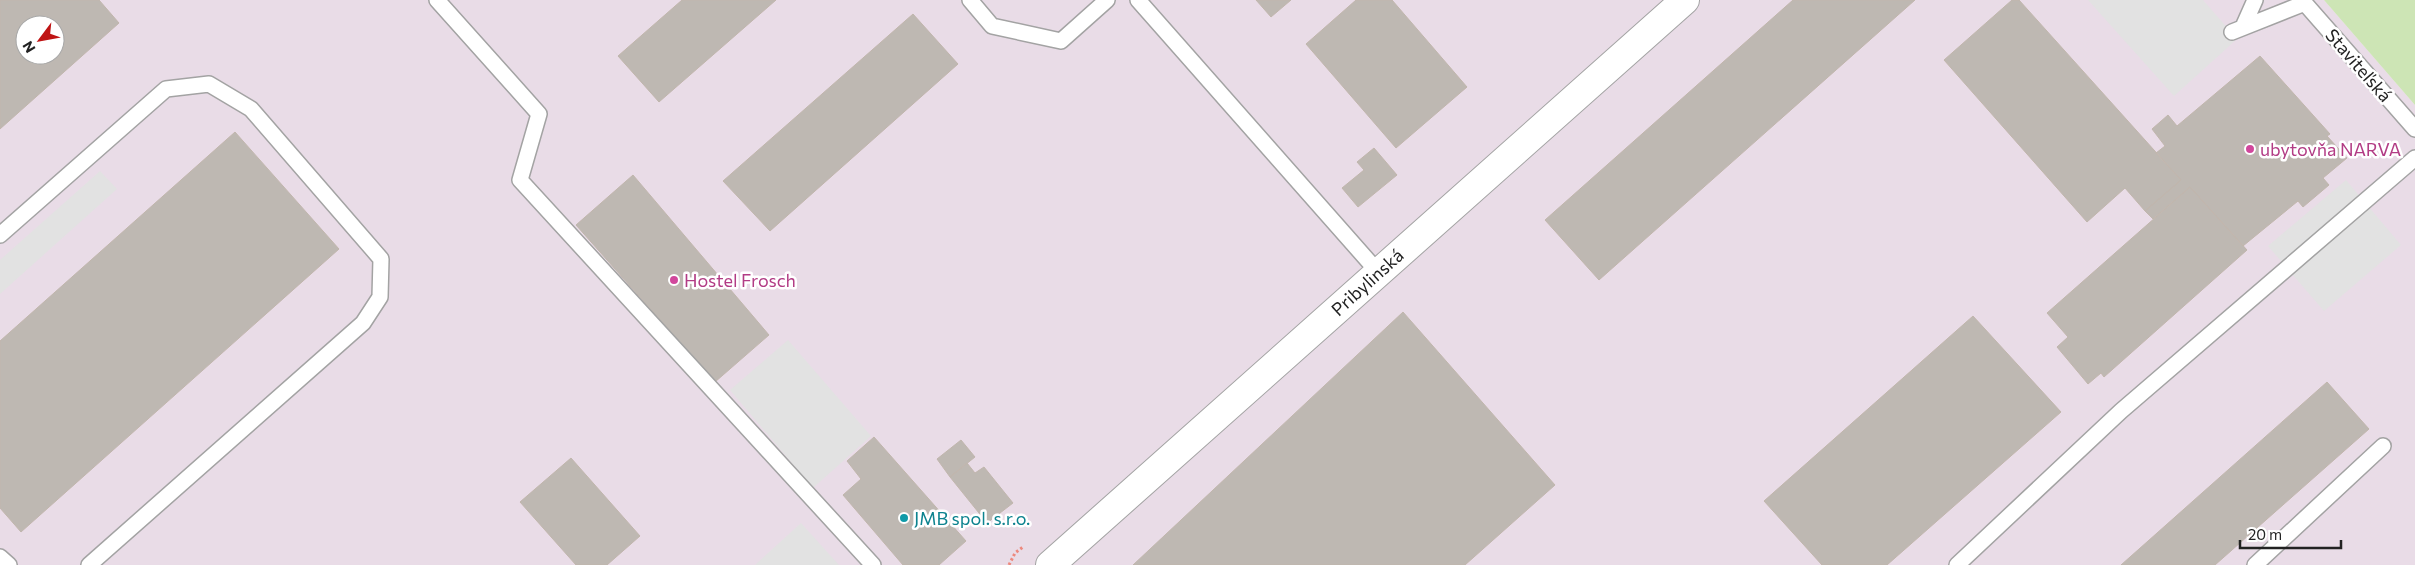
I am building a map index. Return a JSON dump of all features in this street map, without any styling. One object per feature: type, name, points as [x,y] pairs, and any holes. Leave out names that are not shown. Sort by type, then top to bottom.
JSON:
[{"type":"street","name":"Pribylinská","points":[[1050,565],[1685,0]]},
{"type":"lane","points":[[436,0],[539,114],[520,180],[873,565]]},
{"type":"lane","points":[[970,0],[992,26],[1061,41],[1107,0]]},
{"type":"lane","points":[[1138,0],[1378,272]]},
{"type":"lane","points":[[2255,0],[2238,30],[2304,2]]},
{"type":"lane","name":"Staviteľská","points":[[2304,2],[2415,129]]},
{"type":"lane","points":[[0,235],[166,88],[209,84],[251,109],[381,260],[380,297],[363,323],[89,565]]},
{"type":"lane","points":[[1957,565],[2121,411],[2415,158]]},
{"type":"lane","points":[[2255,565],[2383,446]]},
{"type":"lane","points":[[0,556],[9,565]]},
{"type":"shaded area","points":[[0,0],[2324,0],[2415,105],[2415,565],[0,565]]},
{"type":"shaded area","points":[[2088,0],[2203,0],[2237,39],[2174,96]]},
{"type":"shaded area","points":[[100,171],[117,189],[0,294],[0,260]]},
{"type":"shaded area","points":[[2346,180],[2401,245],[2324,311],[2268,246]]},
{"type":"shaded area","points":[[788,340],[871,436],[813,488],[730,390]]},
{"type":"shaded area","points":[[801,523],[839,565],[755,565]]},
{"type":"green space","points":[[2324,0],[2415,0],[2415,105]]},
{"type":"building","points":[[0,0],[99,0],[119,23],[0,129]]},
{"type":"building","points":[[682,0],[776,0],[659,102],[618,56]]},
{"type":"building","points":[[1256,0],[1291,0],[1271,17]]},
{"type":"building","points":[[1356,0],[1392,0],[1467,87],[1396,148],[1306,44]]},
{"type":"building","points":[[1793,0],[1915,0],[1599,280],[1545,220]]},
{"type":"building","points":[[2012,0],[2019,0],[2181,180],[2145,211],[2125,188],[2087,222],[1944,60]]},
{"type":"building","points":[[913,14],[958,64],[770,231],[723,181]]},
{"type":"building","name":"ubytovňa NARVA","points":[[2260,56],[2330,134],[2327,136],[2347,158],[2323,178],[2329,185],[2303,207],[2298,201],[2243,246],[2190,187],[2153,219],[2145,211],[2181,180],[2156,153],[2165,146],[2152,129],[2168,115],[2177,126]]},
{"type":"building","points":[[235,132],[339,249],[21,532],[0,508],[0,341]]},
{"type":"building","points":[[1374,148],[1397,175],[1358,207],[1342,188],[1364,170],[1357,162]]},
{"type":"building","name":"Hostel Frosch","points":[[633,175],[769,335],[715,382],[576,225]]},
{"type":"building","points":[[2190,187],[2247,250],[2104,377],[2101,373],[2088,384],[2057,347],[2068,337],[2047,313]]},
{"type":"building","points":[[1403,312],[1555,485],[1465,565],[1133,565]]},
{"type":"building","points":[[1973,316],[2061,412],[1887,565],[1822,565],[1764,501]]},
{"type":"building","points":[[2327,382],[2369,429],[2215,565],[2121,565]]},
{"type":"building","name":"JMB spol. s.r.o.","points":[[874,437],[966,541],[939,565],[903,565],[843,495],[861,479],[847,461]]},
{"type":"building","points":[[961,440],[975,457],[950,477],[937,459]]},
{"type":"building","points":[[571,458],[640,536],[607,565],[576,565],[520,502]]},
{"type":"building","points":[[967,463],[975,473],[984,467],[1013,503],[987,523],[950,477]]},
{"type":"place","name":"ubytovňa NARVA","points":[[2250,149]]},
{"type":"place","name":"Hostel Frosch","points":[[674,280]]},
{"type":"place","name":"JMB spol. s.r.o.","points":[[904,518]]}]
